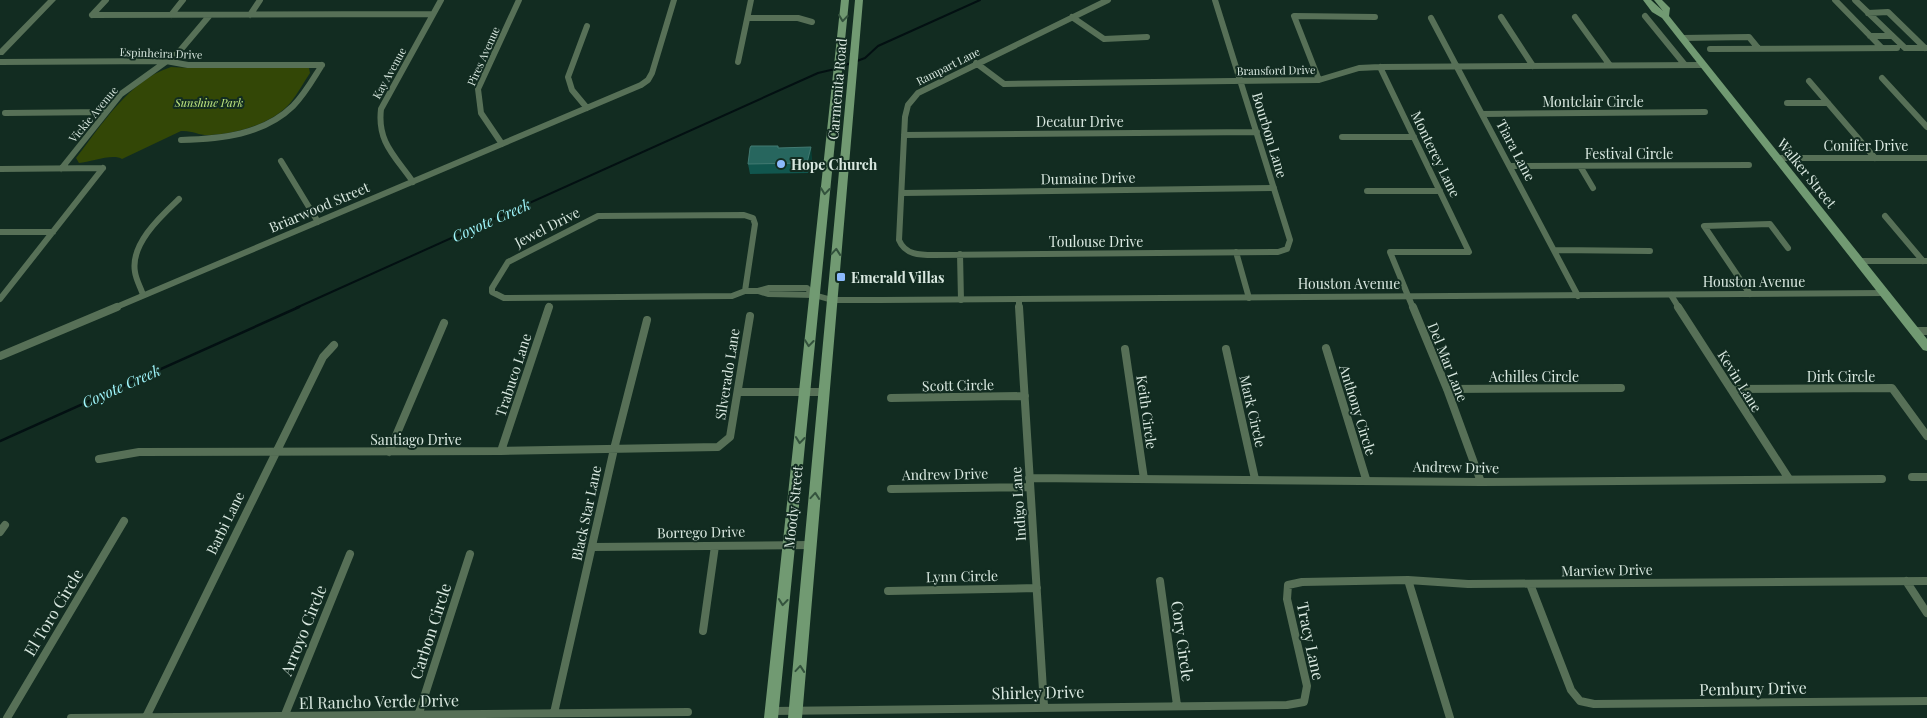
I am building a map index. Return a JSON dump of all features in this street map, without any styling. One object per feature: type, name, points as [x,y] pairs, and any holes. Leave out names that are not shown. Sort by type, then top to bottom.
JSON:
[{"type":"main road","name":"Carmenita Road","points":[[814,295],[845,0]]},
{"type":"main road","name":"Carmenita Road","points":[[832,300],[859,0]]},
{"type":"main road","name":"Walker Street","points":[[1647,0],[1655,10],[1665,16],[1927,347]]},
{"type":"main road","name":"Walker Street","points":[[1658,0],[1667,10],[1665,16]]},
{"type":"main road","name":"Moody Street","points":[[772,714],[814,295]]},
{"type":"main road","name":"Moody Street","points":[[796,714],[832,300]]},
{"type":"street","points":[[0,53],[52,0]]},
{"type":"street","points":[[106,0],[92,15],[433,14]]},
{"type":"street","points":[[171,14],[183,0]]},
{"type":"street","points":[[250,15],[260,0]]},
{"type":"street","name":"Kay Avenue","points":[[413,182],[382,138],[379,124],[381,108],[441,0]]},
{"type":"street","name":"Pires Avenue","points":[[502,144],[482,118],[476,102],[478,89],[519,0]]},
{"type":"street","name":"Briarwood Street","points":[[0,356],[588,108],[648,80],[652,73],[674,0]]},
{"type":"street","points":[[738,62],[751,0]]},
{"type":"street","name":"Rampart Lane","points":[[905,251],[901,247],[899,240],[904,135],[908,105],[918,93],[1108,0]]},
{"type":"street","name":"Bourbon Lane","points":[[1215,0],[1290,240],[1287,249]]},
{"type":"street","points":[[1835,0],[1882,48]]},
{"type":"street","points":[[1856,0],[1905,48],[1926,48]]},
{"type":"street","points":[[1868,12],[1888,12],[1926,48]]},
{"type":"street","name":"Vickie Avenue","points":[[61,169],[121,94],[188,43],[210,15]]},
{"type":"street","points":[[1319,80],[1294,16],[1375,17]]},
{"type":"street","points":[[1645,16],[1685,65]]},
{"type":"street","points":[[1072,17],[1104,39],[1147,37]]},
{"type":"street","points":[[1502,17],[1533,66]]},
{"type":"street","points":[[1575,17],[1609,64]]},
{"type":"street","points":[[748,18],[798,18],[812,22]]},
{"type":"street","name":"Tiara Lane","points":[[1431,18],[1578,296]]},
{"type":"street","points":[[587,26],[568,77],[572,90],[588,108]]},
{"type":"street","points":[[1870,36],[1892,36]]},
{"type":"street","points":[[1682,38],[1749,38],[1758,48]]},
{"type":"street","points":[[1710,49],[1897,48]]},
{"type":"street","name":"Espinheira Drive","points":[[0,62],[166,61],[188,65],[322,65],[297,102],[270,123],[254,130],[224,138],[181,140]]},
{"type":"street","name":"Bransford Drive","points":[[976,63],[1004,84],[1319,80],[1359,68],[1380,67],[1609,64],[1702,65]]},
{"type":"street","name":"Monterey Lane","points":[[1380,67],[1469,252],[1390,252]]},
{"type":"street","points":[[1882,78],[1927,127]]},
{"type":"street","points":[[1809,81],[1875,158]]},
{"type":"street","points":[[1787,103],[1828,103]]},
{"type":"street","points":[[6,113],[106,112]]},
{"type":"street","name":"Montclair Circle","points":[[1482,114],[1705,112]]},
{"type":"street","name":"Decatur Drive","points":[[904,135],[1256,132]]},
{"type":"street","points":[[1342,137],[1414,137]]},
{"type":"street","name":"Conifer Drive","points":[[1776,158],[1927,158]]},
{"type":"street","points":[[281,161],[318,222]]},
{"type":"street","name":"Festival Circle","points":[[1510,166],[1748,165]]},
{"type":"street","points":[[1580,166],[1593,188]]},
{"type":"street","points":[[0,169],[103,168],[0,299]]},
{"type":"street","name":"Dumaine Drive","points":[[902,192],[1274,188]]},
{"type":"street","points":[[1367,191],[1440,191]]},
{"type":"street","points":[[143,295],[135,271],[138,253],[162,215],[179,199]]},
{"type":"street","name":"Jewel Drive","points":[[744,291],[755,224],[753,218],[744,215],[598,216],[508,262],[492,288],[492,292],[496,296],[504,298],[732,296],[744,291],[758,291],[768,294],[814,295]]},
{"type":"street","points":[[1885,216],[1925,261]]},
{"type":"street","points":[[1750,294],[1704,226],[1770,224],[1788,248]]},
{"type":"street","points":[[0,232],[53,232]]},
{"type":"street","name":"Toulouse Drive","points":[[905,251],[918,254],[960,254],[1278,252],[1287,249]]},
{"type":"street","points":[[1555,250],[1650,251]]},
{"type":"street","points":[[1236,252],[1249,298]]},
{"type":"street","name":"Del Mar Lane","points":[[1390,252],[1447,389],[1481,482]]},
{"type":"street","points":[[960,254],[961,300]]},
{"type":"street","points":[[1859,261],[1925,261]]},
{"type":"street","name":"Houston Avenue","points":[[814,295],[832,300],[1019,300],[1884,293]]},
{"type":"street","name":"Kevin Lane","points":[[1671,295],[1788,480]]},
{"type":"street","name":"Indigo Lane","points":[[1019,300],[1044,706]]},
{"type":"street","name":"Trabuco Lane","points":[[501,451],[549,306]]},
{"type":"street","name":"Silverado Lane","points":[[730,437],[750,316]]},
{"type":"street","name":"Black Star Lane","points":[[554,713],[614,450],[647,320]]},
{"type":"street","points":[[389,452],[444,323]]},
{"type":"street","points":[[1914,331],[1927,331]]},
{"type":"street","name":"Barbi Lane","points":[[146,717],[323,357],[334,345]]},
{"type":"street","name":"Anthony Circle","points":[[1326,348],[1366,480]]},
{"type":"street","name":"Mark Circle","points":[[1226,349],[1255,479]]},
{"type":"street","name":"Keith Circle","points":[[1125,350],[1144,479]]},
{"type":"street","name":"Achilles Circle","points":[[1447,389],[1621,388]]},
{"type":"street","name":"Dirk Circle","points":[[1731,389],[1892,388],[1927,436]]},
{"type":"street","points":[[738,392],[824,392]]},
{"type":"street","name":"Scott Circle","points":[[891,398],[1025,396]]},
{"type":"street","name":"Santiago Drive","points":[[99,459],[139,452],[276,450],[389,452],[713,448],[722,445],[730,437]]},
{"type":"street","points":[[1912,477],[1927,477]]},
{"type":"street","name":"Andrew Drive","points":[[891,488],[1144,479],[1481,482],[1882,479]]},
{"type":"street","name":"El Toro Circle","points":[[7,718],[124,521]]},
{"type":"street","name":"Borrego Drive","points":[[593,547],[810,545]]},
{"type":"street","points":[[703,630],[714,546]]},
{"type":"street","name":"Arroyo Circle","points":[[284,717],[350,554]]},
{"type":"street","name":"Carbon Circle","points":[[418,716],[470,554]]},
{"type":"street","points":[[1408,580],[1450,718]]},
{"type":"street","name":"Marview Drive","points":[[1288,585],[1302,582],[1408,580],[1468,584],[1927,580]]},
{"type":"street","name":"Cory Circle","points":[[1160,581],[1177,706]]},
{"type":"street","points":[[1906,581],[1927,613]]},
{"type":"street","name":"Pembury Drive","points":[[1530,584],[1571,690],[1580,701],[1594,704],[1927,701]]},
{"type":"street","name":"Tracy Lane","points":[[1288,585],[1287,599],[1307,686],[1304,702]]},
{"type":"street","name":"Lynn Circle","points":[[888,591],[1037,588]]},
{"type":"street","name":"Shirley Drive","points":[[772,714],[1044,706],[1177,706],[1304,702]]},
{"type":"street","name":"El Rancho Verde Drive","points":[[71,718],[227,718],[688,712]]},
{"type":"green space","name":"Sunshine Park","points":[[171,67],[309,68],[310,73],[294,99],[284,109],[275,116],[254,126],[243,130],[210,135],[181,131],[122,159],[108,157],[79,163],[76,158],[117,105],[142,82]]},
{"type":"building","points":[[751,146],[778,146],[778,148],[811,147],[807,163],[748,164]]},
{"type":"waterway","name":"Coyote Creek","points":[[857,61],[865,58],[878,46],[980,0]]},
{"type":"waterway","name":"Coyote Creek","points":[[840,67],[851,63]]},
{"type":"waterway","name":"Coyote Creek","points":[[296,308],[818,73],[835,69]]},
{"type":"waterway","name":"Coyote Creek","points":[[0,441],[299,307]]},
{"type":"place","name":"Hope Church","points":[[781,164]]},
{"type":"place","name":"Emerald Villas","points":[[841,277]]}]
